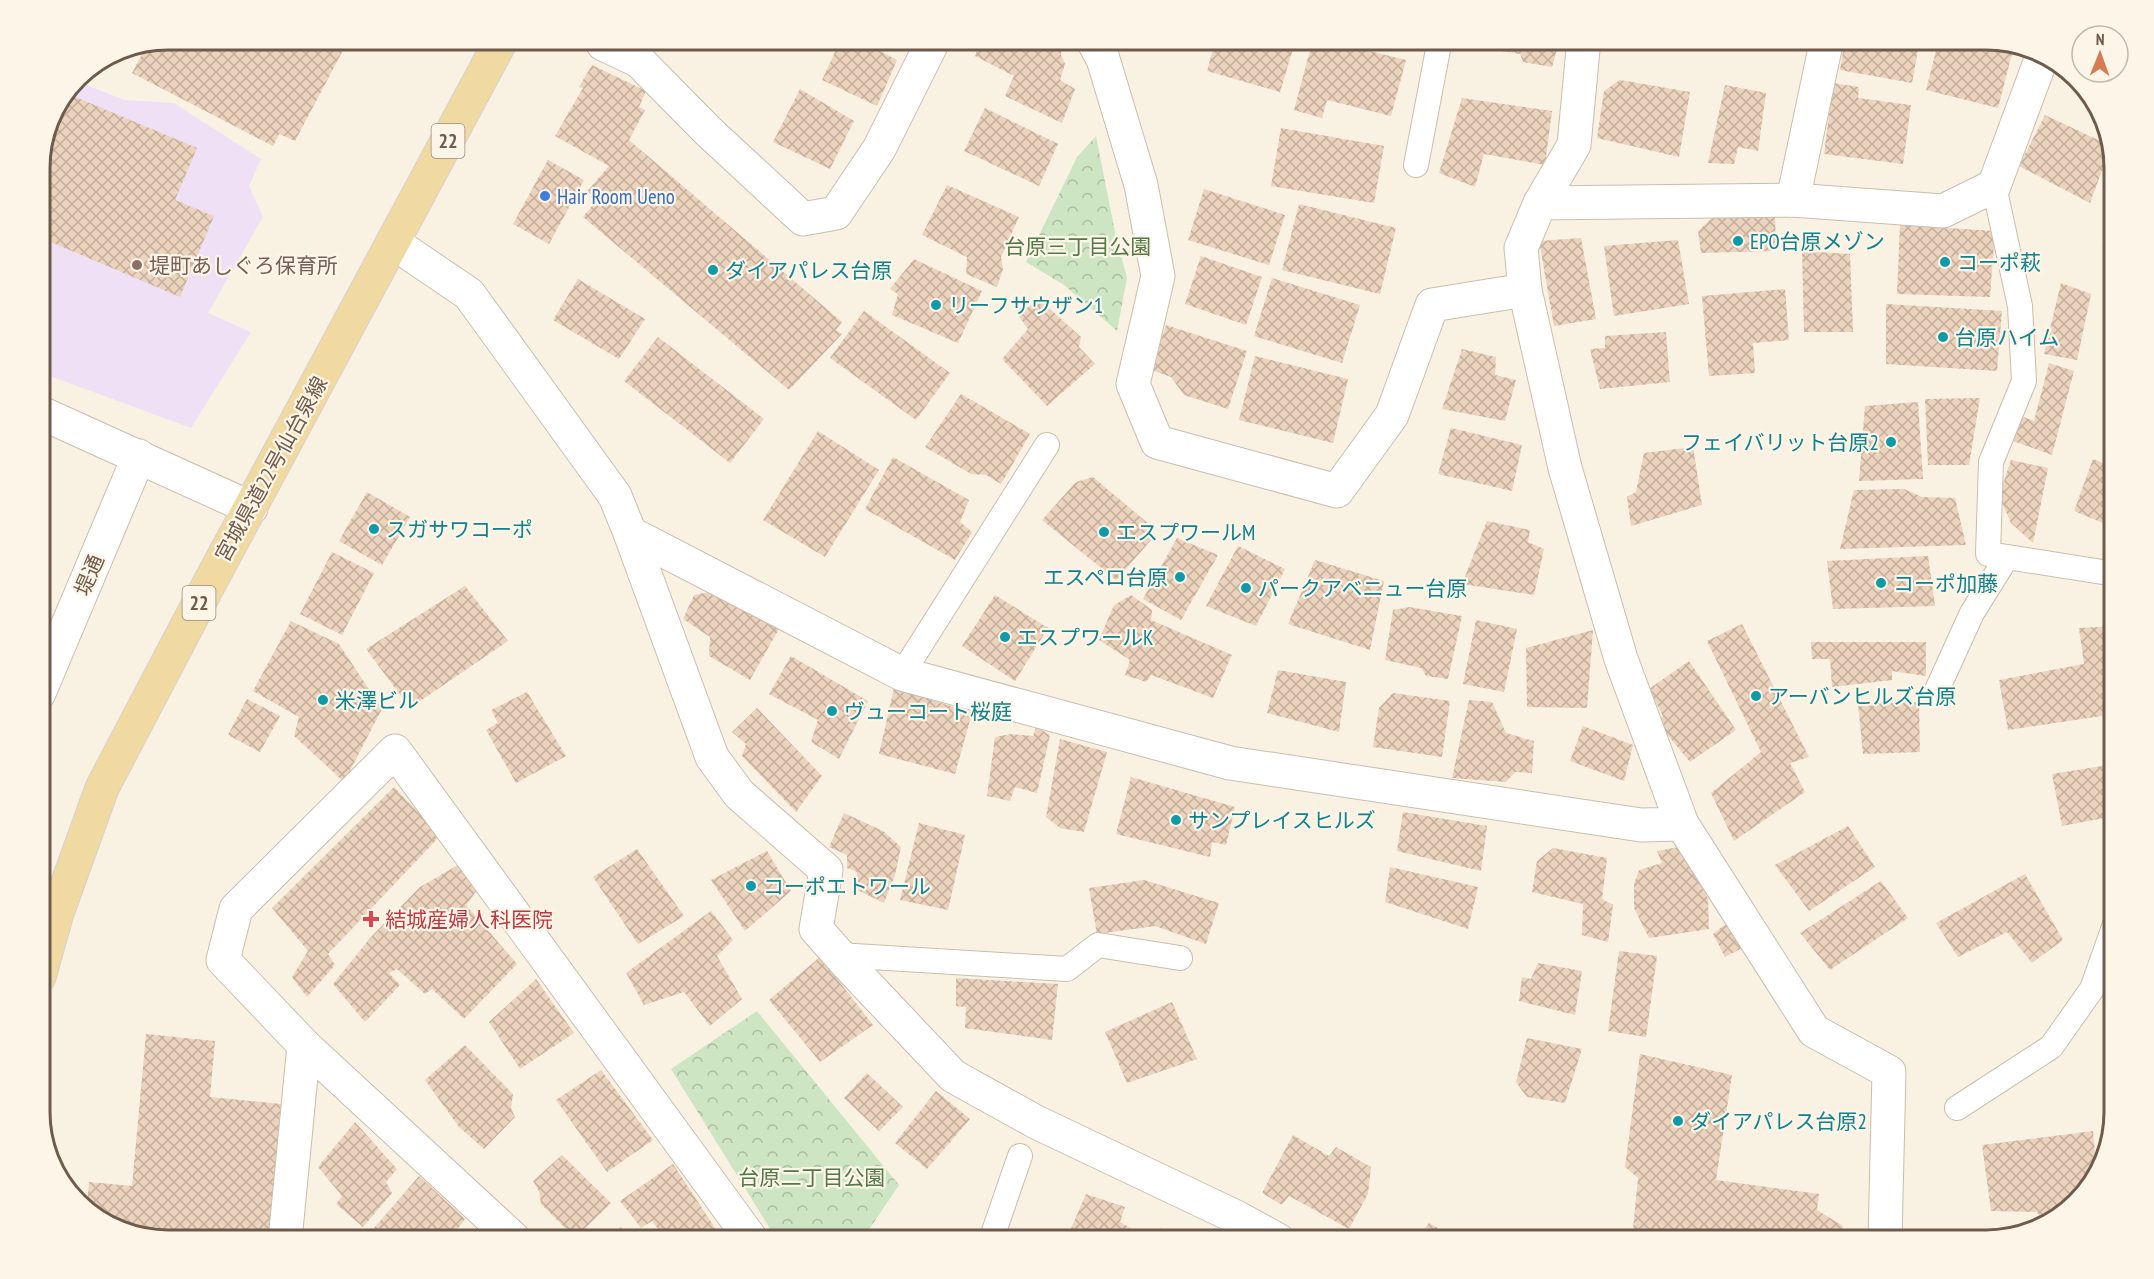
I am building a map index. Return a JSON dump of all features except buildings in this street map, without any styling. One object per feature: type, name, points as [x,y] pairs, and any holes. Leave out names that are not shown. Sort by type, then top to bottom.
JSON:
[{"type":"main road","name":"宮城県道22号仙台泉線","points":[[50,938],[102,788],[496,50]]},
{"type":"street","points":[[616,50],[639,61],[708,131],[803,219],[836,213],[879,149],[928,50]]},
{"type":"street","points":[[1098,50],[1103,59],[1141,184],[1158,276],[1133,384],[1156,442],[1337,491],[1392,415],[1432,305],[1525,290]]},
{"type":"street","points":[[1583,50],[1575,145],[1540,203],[1521,248],[1525,290],[1565,468],[1621,659],[1682,824],[1814,1031],[1890,1072],[1885,1230]]},
{"type":"street","points":[[1793,200],[1825,50]]},
{"type":"street","points":[[1540,203],[1793,200],[1943,211],[1994,186],[2040,62]]},
{"type":"street","points":[[394,243],[469,294],[615,496],[712,757],[739,794],[826,870],[816,929],[838,955],[953,1076],[1036,1122],[1236,1216],[1260,1230]]},
{"type":"street","points":[[50,417],[251,508]]},
{"type":"street","name":"堤通","points":[[50,667],[139,456]]},
{"type":"street","points":[[630,533],[902,674],[1230,764],[1641,825],[1682,824]]},
{"type":"street","points":[[504,1230],[304,1045],[223,960],[236,909],[395,751],[744,1230]]},
{"type":"street","points":[[286,1230],[304,1045]]},
{"type":"lane","points":[[1416,165],[1438,50]]},
{"type":"lane","points":[[1994,186],[2020,306],[2024,381],[1991,462],[1988,554],[2104,572]]},
{"type":"lane","points":[[902,674],[1047,445]]},
{"type":"lane","points":[[1936,692],[1972,613],[2007,557]]},
{"type":"lane","points":[[838,955],[1068,969],[1098,945],[1180,958]]},
{"type":"lane","points":[[1957,1108],[2051,1047],[2092,989],[2104,955]]},
{"type":"lane","points":[[994,1230],[1020,1156]]},
{"type":"shaded area","name":"堤町あしぐろ保育所","points":[[84,84],[124,100],[174,103],[261,159],[249,186],[263,217],[208,313],[251,332],[191,428],[50,376],[50,160],[58,122],[69,102]]},
{"type":"green space","name":"台原三丁目公園","points":[[1096,136],[1116,237],[1127,278],[1117,331],[1064,285],[1026,262],[1077,157]]},
{"type":"green space","name":"台原二丁目公園","points":[[757,1011],[899,1185],[869,1230],[771,1230],[671,1069]]},
{"type":"place","name":"Hair Room Ueno","points":[[545,196]]},
{"type":"place","name":"EPO台原メゾン","points":[[1738,241]]},
{"type":"place","name":"コーポ萩","points":[[1945,262]]},
{"type":"place","name":"堤町あしぐろ保育所","points":[[137,265]]},
{"type":"place","name":"ダイアパレス台原","points":[[713,270]]},
{"type":"place","name":"リーフサウザン1","points":[[936,305]]},
{"type":"place","name":"台原ハイム","points":[[1943,337]]},
{"type":"place","name":"フェイバリット台原2","points":[[1891,442]]},
{"type":"place","name":"スガサワコーポ","points":[[374,529]]},
{"type":"place","name":"エスプワールM","points":[[1104,532]]},
{"type":"place","name":"エスペロ台原","points":[[1180,577]]},
{"type":"place","name":"コーポ加藤","points":[[1881,583]]},
{"type":"place","name":"パークアベニュー台原","points":[[1246,588]]},
{"type":"place","name":"エスプワールK","points":[[1005,637]]},
{"type":"place","name":"アーバンヒルズ台原","points":[[1756,696]]},
{"type":"place","name":"米澤ビル","points":[[323,700]]},
{"type":"place","name":"ヴューコート桜庭","points":[[832,711]]},
{"type":"place","name":"サンプレイスヒルズ","points":[[1176,820]]},
{"type":"place","name":"コーポエトワール","points":[[751,886]]},
{"type":"place","name":"結城産婦人科医院","points":[[371,919]]},
{"type":"place","name":"ダイアパレス台原2","points":[[1678,1121]]}]
